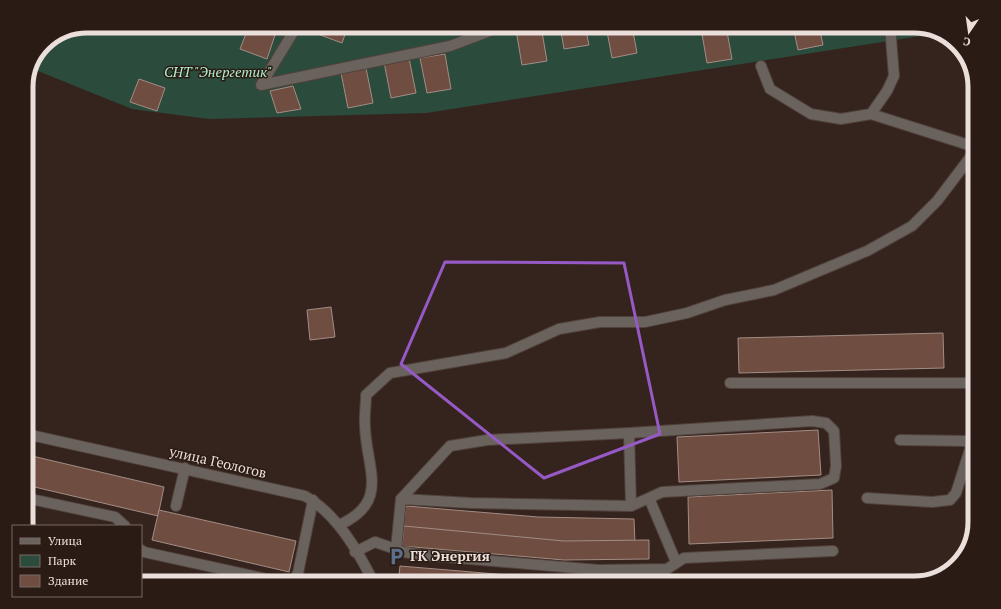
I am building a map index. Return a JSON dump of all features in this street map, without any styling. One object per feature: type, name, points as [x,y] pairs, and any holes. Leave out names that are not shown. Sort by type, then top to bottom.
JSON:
[{"type":"street","points":[[293,33],[262,85],[450,46],[485,33]]},
{"type":"street","points":[[871,114],[887,91],[894,76],[891,33]]},
{"type":"street","points":[[760,66],[770,89],[811,114],[842,119],[871,114],[968,145]]},
{"type":"street","points":[[339,525],[349,520],[368,503],[373,482],[365,427],[366,395],[390,373],[506,353],[559,329],[600,322],[645,322],[687,313],[725,300],[774,290],[867,251],[912,226],[937,201],[968,160]]},
{"type":"street","points":[[730,383],[968,383]]},
{"type":"street","points":[[396,549],[402,499],[450,446],[487,440],[628,433],[812,421],[826,423],[834,430],[836,466],[834,478],[820,484],[662,492],[631,506],[471,503],[402,499]]},
{"type":"street","points":[[628,433],[631,506]]},
{"type":"street","name":"улица Геологов","points":[[33,435],[306,496],[328,511],[339,525],[370,576]]},
{"type":"street","points":[[900,440],[966,441],[968,442]]},
{"type":"street","points":[[867,498],[932,502],[950,500],[956,493],[968,460]]},
{"type":"street","points":[[176,506],[185,468]]},
{"type":"street","points":[[649,498],[676,562]]},
{"type":"street","points":[[33,500],[114,517],[124,525]]},
{"type":"street","points":[[296,576],[313,500]]},
{"type":"street","points":[[355,552],[375,542],[423,556],[599,570],[667,569],[684,558],[834,551]]},
{"type":"street","points":[[142,551],[253,576]]},
{"type":"highlighted area","points":[[445,262],[624,263],[660,434],[544,478],[401,364]]},
{"type":"green space","name":"СНТ \"Энергетик\"","points":[[87,33],[921,33],[928,35],[426,113],[209,119],[132,109],[36,70],[42,57],[57,42],[77,34]]},
{"type":"building","points":[[246,33],[269,33],[275,35],[267,59],[240,49]]},
{"type":"building","points":[[315,33],[346,33],[342,43]]},
{"type":"building","points":[[517,33],[542,33],[547,61],[522,65]]},
{"type":"building","points":[[561,33],[586,33],[589,45],[564,49]]},
{"type":"building","points":[[607,33],[633,33],[637,53],[612,58]]},
{"type":"building","points":[[702,33],[727,33],[732,59],[707,63]]},
{"type":"building","points":[[794,33],[820,33],[823,45],[798,50]]},
{"type":"building","points":[[445,54],[451,89],[427,93],[420,58]]},
{"type":"building","points":[[409,58],[416,93],[391,98],[384,62]]},
{"type":"building","points":[[366,68],[373,103],[348,108],[341,73]]},
{"type":"building","points":[[139,79],[165,88],[157,111],[130,102]]},
{"type":"building","points":[[293,86],[301,109],[277,113],[270,91]]},
{"type":"building","points":[[331,307],[335,337],[310,340],[307,310]]},
{"type":"building","points":[[943,333],[944,368],[739,373],[738,338]]},
{"type":"building","points":[[818,430],[821,475],[679,482],[677,437]]},
{"type":"building","points":[[33,456],[164,487],[158,516],[33,487]]},
{"type":"building","points":[[832,490],[833,538],[689,544],[688,497]]},
{"type":"building","points":[[406,506],[538,517],[634,519],[635,543],[537,541],[403,529]]},
{"type":"building","points":[[159,510],[296,541],[289,572],[152,540]]},
{"type":"building","points":[[404,526],[564,541],[649,540],[649,559],[564,560],[402,546]]},
{"type":"building","points":[[400,566],[520,576],[399,576]]},
{"type":"place","name":"ГК Энергия","points":[[397,556]]}]
